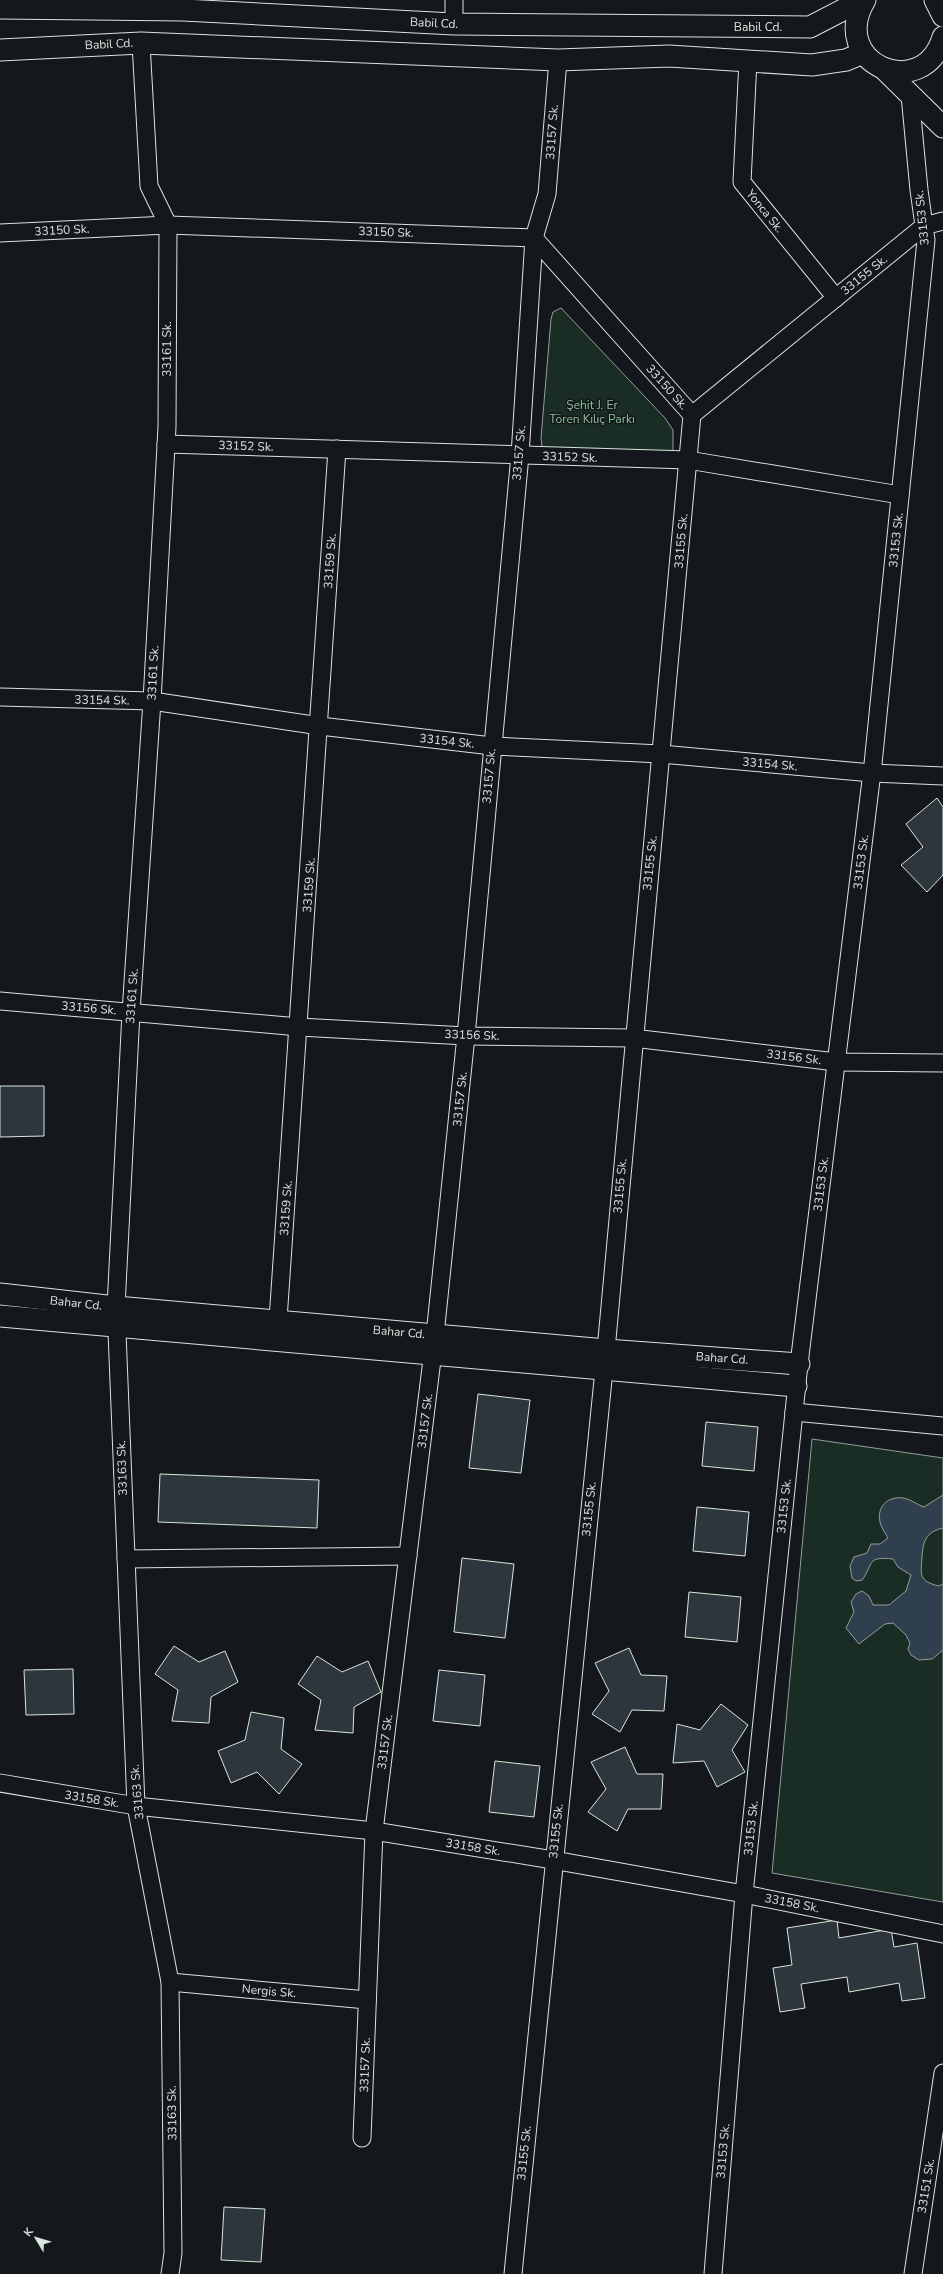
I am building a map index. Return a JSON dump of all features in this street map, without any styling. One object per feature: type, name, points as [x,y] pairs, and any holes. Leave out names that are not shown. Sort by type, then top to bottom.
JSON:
[{"type":"street","points":[[454,0],[454,24]]},
{"type":"street","points":[[863,0],[858,11],[855,25],[857,40],[863,54],[872,63],[884,69],[896,72],[910,71],[922,66],[933,57],[940,46],[943,37]]},
{"type":"street","name":"Babil Cd.","points":[[0,8],[182,5],[454,24],[810,27],[863,0]]},
{"type":"street","name":"Babil Cd.","points":[[0,50],[141,43],[558,60],[668,56],[812,65],[846,60],[863,54]]},
{"type":"street","name":"33161 Sk.","points":[[116,1317],[131,1012],[152,701],[166,444],[168,225],[149,186],[141,43]]},
{"type":"street","name":"33157 Sk.","points":[[362,2138],[374,1831],[434,1345],[466,1036],[520,455],[534,238],[547,194],[558,60]]},
{"type":"street","name":"Yonca Sk.","points":[[748,60],[742,182],[836,298]]},
{"type":"street","points":[[884,69],[943,127]]},
{"type":"street","name":"33153 Sk.","points":[[713,2274],[744,1894],[796,1386],[872,773],[926,240],[910,95]]},
{"type":"street","name":"33155 Sk.","points":[[513,2274],[553,1860],[605,1360],[633,1038],[692,415],[924,226],[943,221]]},
{"type":"street","name":"33150 Sk.","points":[[0,232],[168,225],[534,238],[692,415]]},
{"type":"street","name":"33152 Sk.","points":[[166,444],[688,460],[900,495]]},
{"type":"street","name":"33159 Sk.","points":[[278,1320],[320,726],[337,449]]},
{"type":"street","name":"33154 Sk.","points":[[0,698],[152,701],[320,726],[492,746],[661,754],[872,773],[943,776]]},
{"type":"street","name":"33156 Sk.","points":[[0,1001],[299,1027],[466,1036],[633,1038],[836,1062],[943,1064]]},
{"type":"street","name":"Bahar Cd.","points":[[0,1294],[116,1317],[605,1360],[796,1386]]},
{"type":"street","name":"Bahar Cd.","points":[[0,1316],[278,1320],[434,1345]]},
{"type":"street","name":"33163 Sk.","points":[[116,1317],[136,1806],[170,1982],[173,2253],[170,2274]]},
{"type":"street","name":"Bahar Cd.","points":[[605,1360],[799,1364]]},
{"type":"street","points":[[794,1412],[943,1426]]},
{"type":"street","points":[[126,1558],[408,1556]]},
{"type":"street","name":"33158 Sk.","points":[[0,1783],[136,1806],[374,1831],[553,1860],[744,1894],[943,1934]]},
{"type":"street","name":"Nergis Sk.","points":[[170,1982],[367,2000]]},
{"type":"street","name":"33151 Sk.","points":[[912,2274],[943,2073]]},
{"type":"green space","name":"Şehit J. Er Tören Kılıç Parkı","points":[[561,308],[665,418],[673,430],[673,452],[543,455],[541,438],[551,319],[553,312]]},
{"type":"green space","points":[[812,1439],[943,1458],[943,1902],[772,1873]]},
{"type":"water","points":[[943,1495],[943,1528],[933,1532],[926,1538],[922,1551],[921,1573],[927,1582],[939,1586],[943,1584],[943,1650],[932,1659],[919,1660],[911,1655],[908,1649],[910,1643],[906,1635],[893,1623],[885,1624],[859,1644],[846,1628],[854,1612],[851,1602],[856,1594],[862,1591],[869,1596],[873,1605],[889,1605],[906,1591],[911,1575],[898,1567],[893,1559],[884,1558],[874,1560],[872,1562],[862,1580],[856,1581],[852,1578],[850,1566],[854,1557],[867,1553],[871,1544],[880,1544],[888,1538],[880,1522],[880,1510],[886,1502],[891,1499],[901,1498],[924,1507]]},
{"type":"building","points":[[937,798],[943,807],[943,875],[927,892],[901,865],[923,847],[906,824]]},
{"type":"building","points":[[0,1086],[44,1086],[44,1136],[0,1137]]},
{"type":"building","points":[[478,1394],[530,1400],[521,1473],[469,1468]]},
{"type":"building","points":[[706,1422],[758,1427],[754,1471],[702,1466]]},
{"type":"building","points":[[160,1474],[319,1480],[317,1528],[158,1522]]},
{"type":"building","points":[[697,1507],[749,1512],[745,1556],[693,1551]]},
{"type":"building","points":[[462,1558],[514,1564],[505,1638],[454,1632]]},
{"type":"building","points":[[689,1592],[741,1597],[737,1642],[685,1637]]},
{"type":"building","points":[[174,1646],[199,1662],[225,1651],[238,1682],[211,1697],[209,1723],[172,1721],[178,1690],[155,1674]]},
{"type":"building","points":[[629,1648],[641,1675],[667,1676],[664,1711],[632,1710],[620,1732],[592,1714],[609,1691],[595,1663]]},
{"type":"building","points":[[317,1656],[342,1672],[368,1661],[381,1692],[354,1707],[353,1733],[315,1730],[321,1700],[298,1684]]},
{"type":"building","points":[[73,1669],[74,1714],[26,1715],[24,1670]]},
{"type":"building","points":[[439,1670],[485,1675],[480,1726],[433,1721]]},
{"type":"building","points":[[721,1704],[748,1725],[732,1750],[745,1772],[717,1787],[704,1761],[673,1763],[677,1724],[700,1730]]},
{"type":"building","points":[[251,1712],[284,1718],[281,1749],[302,1764],[279,1794],[257,1772],[231,1783],[218,1751],[245,1740]]},
{"type":"building","points":[[625,1747],[637,1774],[663,1774],[661,1809],[628,1809],[617,1831],[588,1812],[606,1789],[591,1762]]},
{"type":"building","points":[[495,1761],[540,1766],[534,1817],[489,1812]]},
{"type":"building","points":[[837,1920],[839,1938],[891,1929],[894,1947],[917,1943],[925,1998],[902,2001],[899,1983],[849,1992],[847,1977],[801,1984],[805,2008],[780,2012],[773,1968],[792,1965],[787,1928]]},
{"type":"building","points":[[224,2207],[265,2209],[261,2262],[221,2260]]}]
